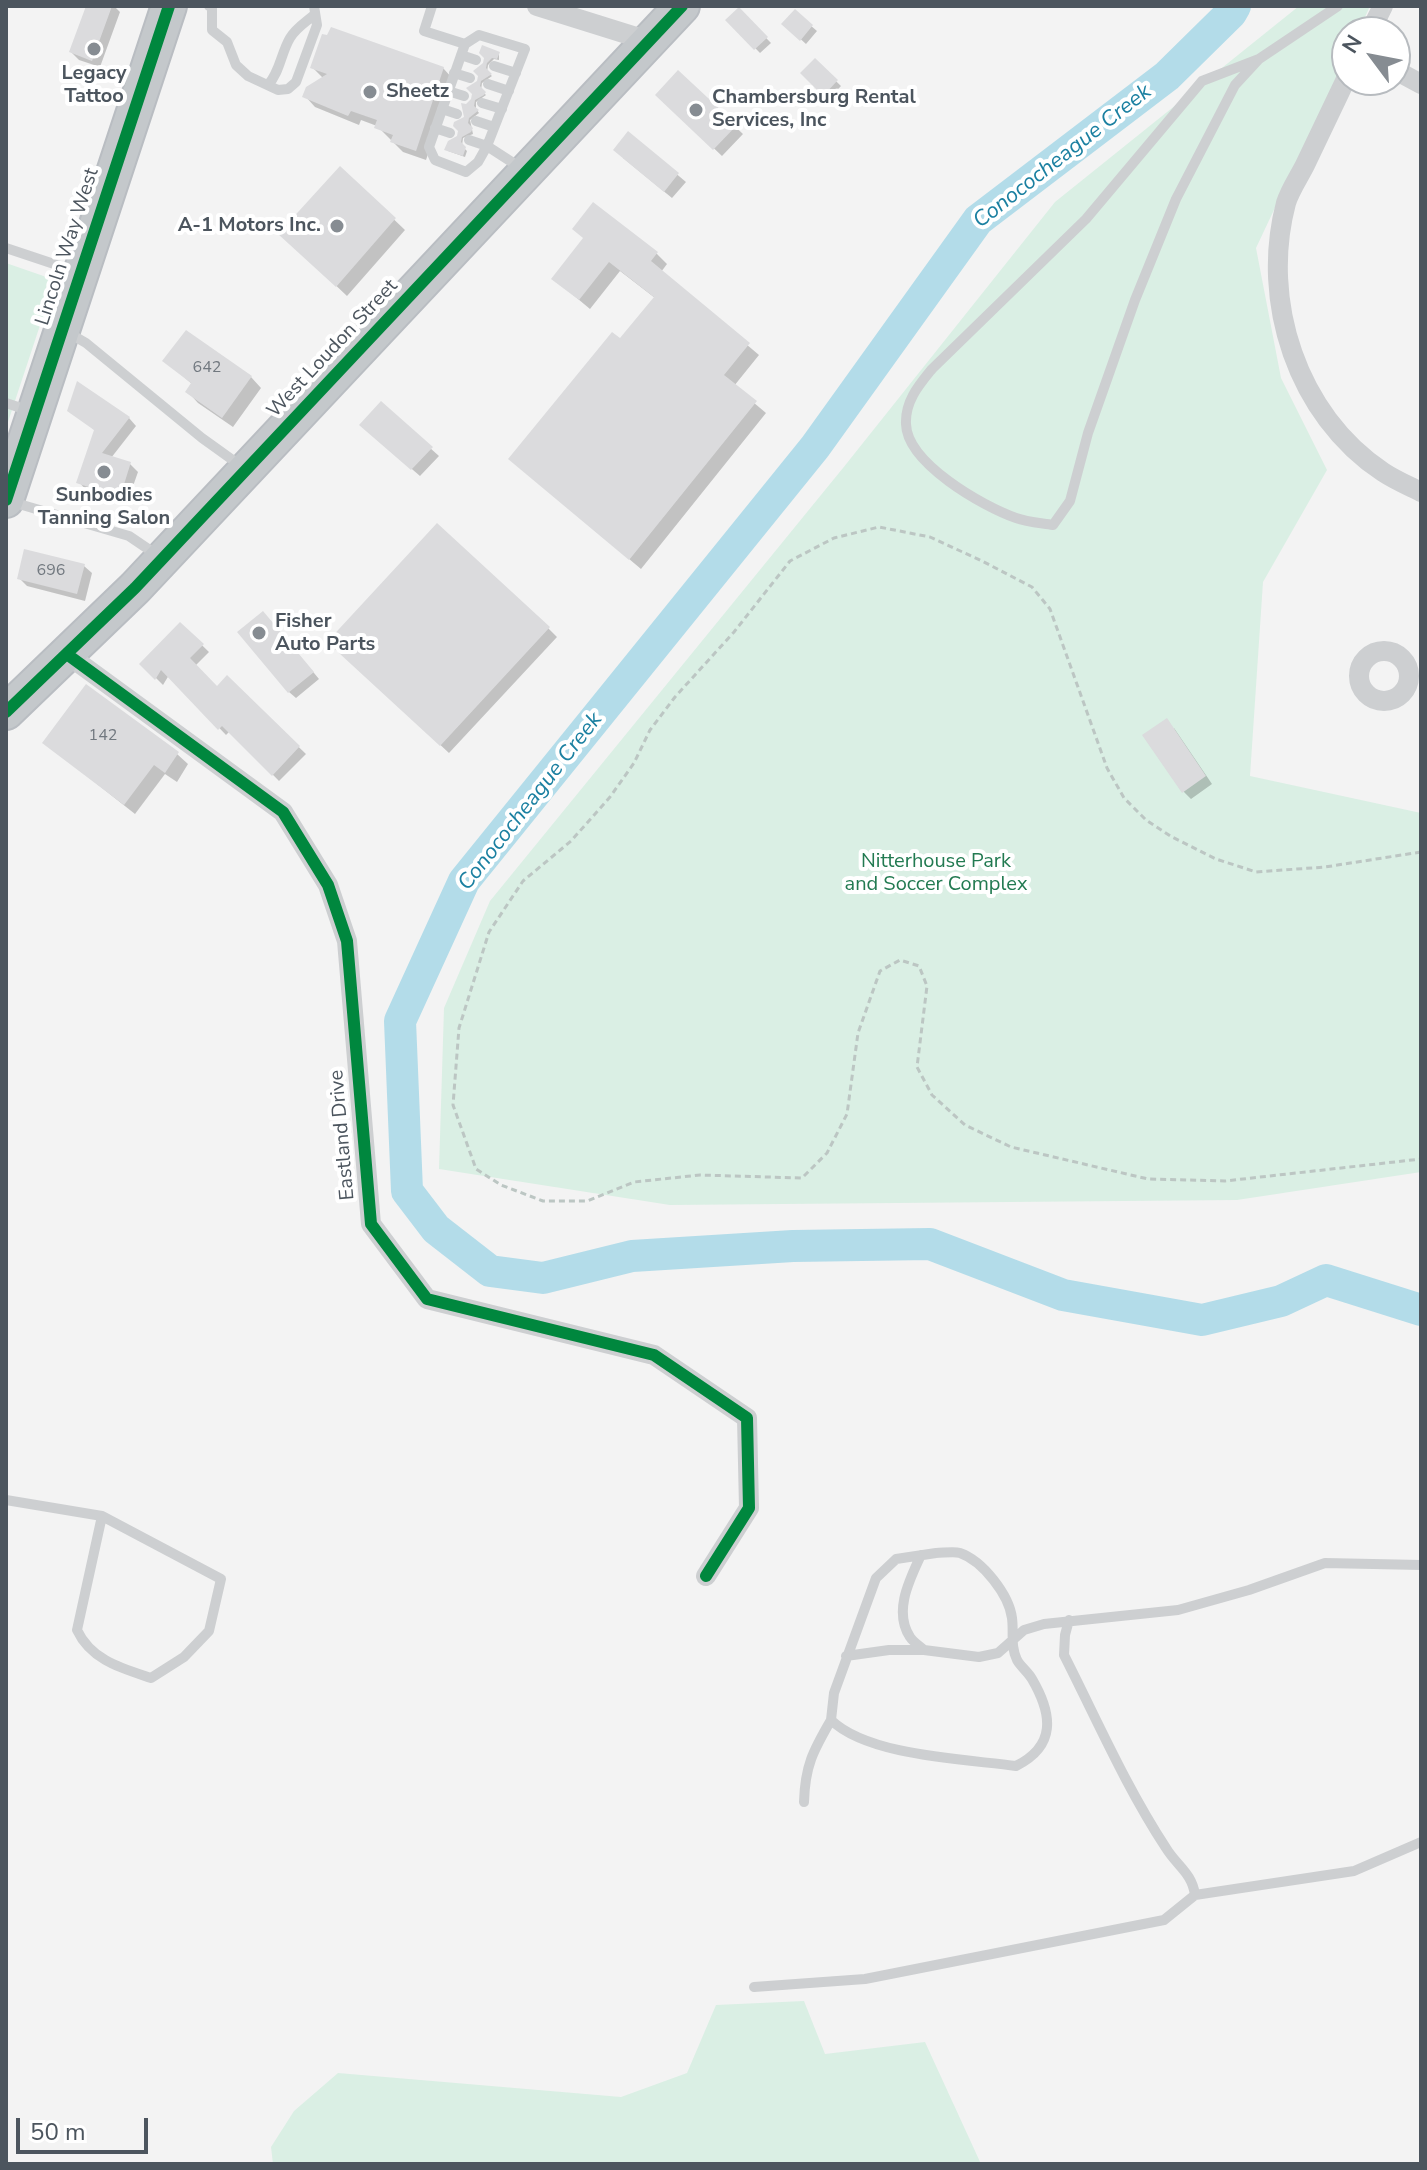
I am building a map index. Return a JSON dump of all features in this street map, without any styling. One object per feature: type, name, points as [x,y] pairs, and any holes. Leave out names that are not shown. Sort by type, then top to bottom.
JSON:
[{"type":"highway","name":"Lincoln Way West","points":[[6,500],[21,408],[62,329],[169,6]]},
{"type":"highway","name":"West Loudon Street","points":[[7,711],[68,655],[163,559],[682,6]]},
{"type":"street","points":[[537,6],[649,41]]},
{"type":"street","points":[[1338,96],[1287,202],[1278,264],[1282,322],[1305,385],[1330,422],[1358,452],[1384,472],[1421,492]]},
{"type":"street","name":"Eastland Drive","points":[[68,655],[283,812],[328,885],[347,941],[371,1224],[427,1299],[654,1355],[747,1418],[749,1508],[706,1576]]},
{"type":"lane","points":[[209,6],[214,16],[212,30],[227,42],[236,65],[248,76],[278,90],[288,89],[296,82],[317,25],[314,10]]},
{"type":"lane","points":[[432,6],[424,31],[463,50],[476,60]]},
{"type":"lane","points":[[1259,59],[1235,85],[1176,199],[1135,300],[1098,404],[1070,501],[1053,525],[1016,518],[959,489],[913,450],[906,424],[913,392],[932,369],[1086,219],[1202,81],[1259,59],[1338,6]]},
{"type":"lane","points":[[268,85],[274,79],[294,32],[314,10]]},
{"type":"lane","points":[[479,35],[525,49],[487,146],[478,162],[466,172],[435,160],[429,147],[463,50],[479,35]]},
{"type":"lane","points":[[494,66],[516,73]]},
{"type":"lane","points":[[454,73],[470,78]]},
{"type":"lane","points":[[488,84],[509,91]]},
{"type":"lane","points":[[448,91],[464,96]]},
{"type":"lane","points":[[482,103],[502,109]]},
{"type":"lane","points":[[442,109],[457,114]]},
{"type":"lane","points":[[476,121],[494,127]]},
{"type":"lane","points":[[435,128],[450,133]]},
{"type":"lane","points":[[469,140],[487,146],[526,171]]},
{"type":"lane","points":[[6,248],[80,272]]},
{"type":"lane","points":[[62,329],[86,343],[247,471]]},
{"type":"lane","points":[[6,500],[129,536],[163,559]]},
{"type":"lane","points":[[6,1500],[102,1516],[221,1579],[209,1631],[184,1657],[151,1678],[107,1663],[85,1645],[77,1630],[102,1516]]},
{"type":"lane","points":[[804,1802],[805,1774],[831,1720],[834,1693],[846,1656],[876,1578],[896,1559],[960,1553],[990,1575],[1006,1597],[1012,1619],[1011,1643],[1018,1661],[1032,1679],[1048,1718],[1046,1740],[1033,1757],[1016,1766],[877,1747],[843,1732],[831,1720]]},
{"type":"lane","points":[[921,1555],[905,1590],[903,1613],[908,1636],[924,1650]]},
{"type":"lane","points":[[846,1656],[889,1650],[924,1650],[979,1657],[998,1653],[1024,1630],[1044,1624],[1178,1610],[1249,1590],[1325,1563],[1421,1565]]},
{"type":"lane","points":[[1069,1620],[1064,1655],[1131,1793],[1169,1853],[1193,1880],[1195,1895]]},
{"type":"lane","points":[[754,1987],[865,1979],[1164,1920],[1195,1895],[1354,1871],[1421,1842]]},
{"type":"path","points":[[1421,852],[1325,867],[1256,872],[1216,859],[1172,837],[1146,820],[1124,798],[1107,768],[1050,609],[1032,587],[930,537],[879,527],[834,538],[790,561],[734,632],[675,697],[650,730],[634,763],[610,797],[571,841],[523,881],[489,932],[459,1028],[453,1105],[476,1169],[501,1185],[543,1201],[587,1201],[634,1182],[700,1175],[802,1178],[827,1153],[847,1114],[858,1033],[880,971],[900,960],[919,966],[927,986],[917,1067],[932,1095],[965,1125],[1011,1147],[1148,1179],[1194,1181],[1225,1181],[1421,1159]]},
{"type":"green space","name":"Nitterhouse Park and Soccer Complex","points":[[1299,6],[1370,6],[1365,16],[1331,16],[1331,89],[1256,248],[1281,378],[1327,470],[1263,582],[1250,776],[1421,813],[1421,1172],[1237,1200],[670,1205],[439,1169],[444,1008],[490,901],[1055,202]]},
{"type":"green space","points":[[6,263],[55,280],[6,428]]},
{"type":"green space","points":[[804,2001],[825,2054],[925,2042],[981,2164],[273,2164],[271,2147],[294,2111],[338,2073],[621,2097],[687,2073],[716,2005]]},
{"type":"building","points":[[86,6],[112,6],[92,61],[69,52]]},
{"type":"building","points":[[739,7],[768,37],[754,50],[725,20]]},
{"type":"building","points":[[795,9],[813,25],[800,41],[781,24]]},
{"type":"building","name":"Sheetz","points":[[331,27],[444,67],[416,151],[390,142],[393,135],[374,128],[377,120],[351,111],[348,116],[302,97],[306,87],[327,74],[310,68],[322,34],[327,35]]},
{"type":"building","name":"Sheetz","points":[[482,45],[500,52],[497,59],[492,58],[487,63],[486,68],[492,74],[481,81],[480,86],[486,92],[475,100],[474,106],[479,110],[469,118],[468,123],[473,128],[471,132],[462,137],[461,142],[466,147],[463,156],[444,150],[448,141],[457,136],[454,122],[464,117],[461,103],[466,104],[471,99],[472,94],[466,88],[477,81],[478,76],[473,71],[483,63],[484,58],[479,53]]},
{"type":"building","points":[[815,58],[838,80],[823,96],[800,73]]},
{"type":"building","name":"Chambersburg Rental Services, Inc","points":[[678,70],[737,125],[713,150],[655,95]]},
{"type":"building","points":[[628,131],[679,173],[664,192],[613,150]]},
{"type":"building","name":"A-1 Motors Inc.","points":[[340,166],[396,218],[336,287],[278,234]]},
{"type":"building","points":[[593,202],[658,252],[651,261],[750,343],[724,375],[757,401],[629,560],[508,459],[612,332],[620,338],[654,297],[609,262],[579,300],[551,279],[583,238],[572,229]]},
{"type":"building","points":[[186,330],[252,376],[222,418],[185,392],[191,383],[162,361]]},
{"type":"building","points":[[77,381],[130,417],[102,453],[131,462],[120,497],[76,483],[94,430],[67,411]]},
{"type":"building","points":[[381,401],[433,447],[411,470],[359,425]]},
{"type":"building","points":[[437,523],[550,627],[440,746],[327,642]]},
{"type":"building","points":[[24,549],[85,564],[77,594],[17,579]]},
{"type":"building","points":[[263,611],[314,672],[288,693],[237,632]]},
{"type":"building","points":[[180,622],[204,644],[190,658],[217,686],[227,675],[300,746],[272,776],[222,726],[218,730],[161,670],[155,680],[139,664]]},
{"type":"building","points":[[86,684],[179,752],[165,773],[154,765],[124,805],[42,743]]},
{"type":"building","points":[[1167,718],[1206,776],[1182,793],[1142,735]]},
{"type":"waterway","name":"Conococheague Creek","points":[[1235,6],[1167,76],[978,220],[815,447],[464,881],[400,1021],[407,1191],[436,1229],[490,1271],[543,1278],[632,1256],[793,1246],[930,1244],[1063,1295],[1202,1320],[1281,1301],[1326,1280],[1421,1310]]},
{"type":"cycle path","points":[[6,500],[169,6]]},
{"type":"cycle path","points":[[6,712],[135,588],[682,6]]},
{"type":"cycle path","points":[[68,655],[283,812],[328,885],[347,941],[371,1224],[427,1299],[654,1355],[747,1418],[749,1508],[706,1576]]},
{"type":"place","name":"Legacy Tattoo","points":[[94,49]]},
{"type":"place","name":"Sheetz","points":[[370,92]]},
{"type":"place","name":"Chambersburg Rental Services, Inc","points":[[696,110]]},
{"type":"place","name":"A-1 Motors Inc.","points":[[337,226]]},
{"type":"place","name":"Sunbodies Tanning Salon","points":[[104,472]]},
{"type":"place","name":"Fisher Auto Parts","points":[[259,633]]}]
